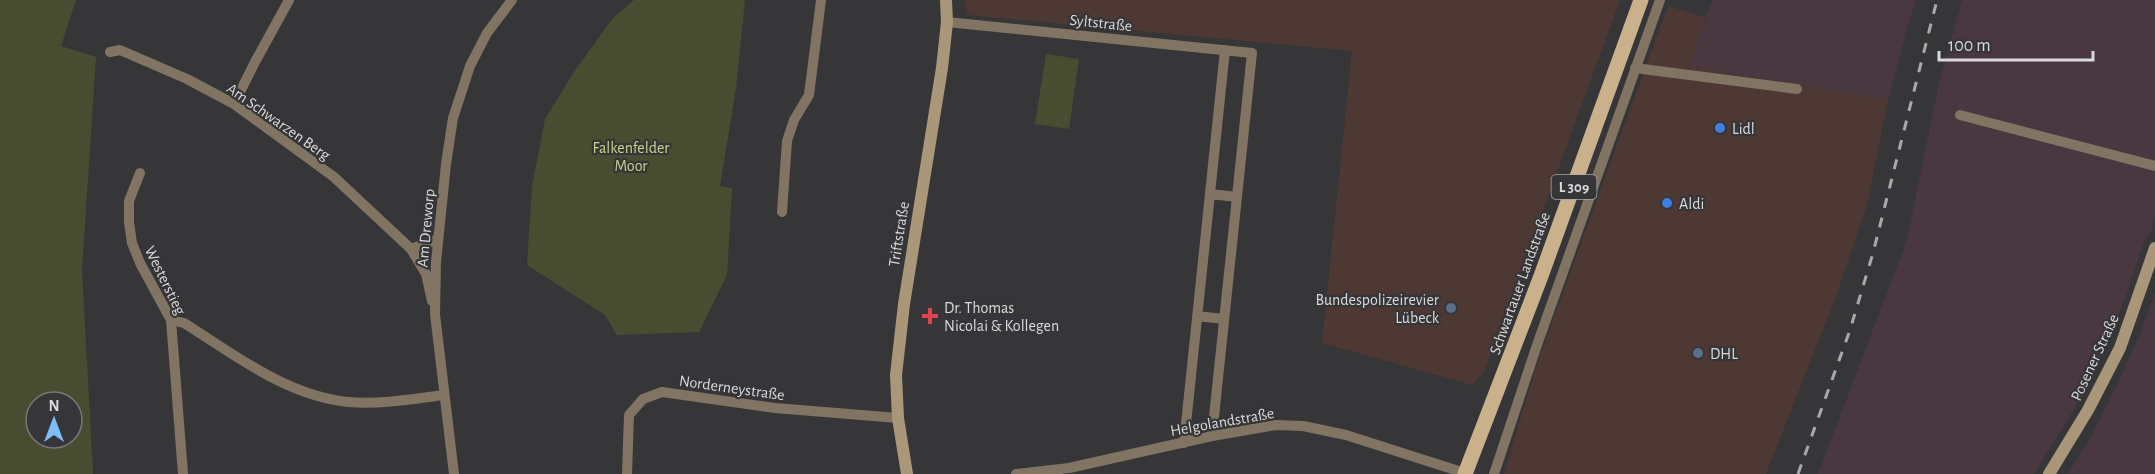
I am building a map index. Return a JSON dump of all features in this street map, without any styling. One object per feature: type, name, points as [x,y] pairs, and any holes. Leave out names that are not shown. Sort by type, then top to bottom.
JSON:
[{"type":"main road","name":"Schwartauer Landstraße","points":[[1466,474],[1641,0]]},
{"type":"street","points":[[234,104],[290,0]]},
{"type":"street","name":"Am Dreworp","points":[[454,474],[435,314],[438,239],[446,164],[453,118],[470,66],[487,33],[512,0]]},
{"type":"street","points":[[782,212],[787,141],[794,120],[809,95],[821,0]]},
{"type":"street","name":"Triftstraße","points":[[907,474],[898,418],[896,375],[904,304],[942,68],[947,22],[946,0]]},
{"type":"street","points":[[1494,474],[1537,345],[1660,0]]},
{"type":"street","name":"Syltstraße","points":[[947,22],[1252,53],[1237,197]]},
{"type":"street","name":"Am Schwarzen Berg","points":[[110,52],[120,50],[187,79],[234,104],[334,177],[411,249],[426,274],[435,314]]},
{"type":"street","points":[[1184,443],[1225,50]]},
{"type":"street","points":[[1635,68],[1797,89]]},
{"type":"street","points":[[1960,115],[2155,166]]},
{"type":"street","name":"Westerstieg","points":[[140,173],[129,201],[129,222],[132,243],[140,263],[171,320],[183,474]]},
{"type":"street","points":[[1210,194],[1237,197],[1212,436]]},
{"type":"street","points":[[411,249],[438,239]]},
{"type":"street","name":"Posener Straße","points":[[2049,474],[2088,410],[2120,348],[2155,248]]},
{"type":"street","points":[[1197,316],[1224,319]]},
{"type":"street","points":[[171,320],[184,323],[295,390],[324,399],[381,402],[444,395]]},
{"type":"street","name":"Norderneystraße","points":[[627,474],[629,415],[642,399],[662,392],[775,408],[898,418]]},
{"type":"street","name":"Helgolandstraße","points":[[1016,474],[1069,468],[1212,436],[1276,425],[1303,426],[1353,437],[1466,474]]},
{"type":"shaded area","points":[[964,0],[1620,0],[1484,372],[1472,385],[1322,343],[1352,51],[967,15]]},
{"type":"shaded area","points":[[1712,0],[1915,0],[1888,100],[1689,66]]},
{"type":"shaded area","points":[[1962,0],[2155,0],[2155,215],[2152,232],[2146,236],[2107,343],[2077,404],[2034,474],[1818,474],[1906,243],[1940,79]]},
{"type":"shaded area","points":[[1668,6],[1706,18],[1690,66],[1888,100],[1867,205],[1837,294],[1766,474],[1504,474],[1538,361]]},
{"type":"shaded area","points":[[2155,293],[2155,474],[2068,474],[2093,433],[2122,374]]},
{"type":"green space","points":[[0,0],[76,0],[61,46],[96,57],[82,270],[93,474],[0,474]]},
{"type":"green space","name":"Falkenfelder Moor","points":[[634,0],[745,0],[736,88],[720,186],[732,188],[727,275],[699,332],[617,335],[605,315],[527,265],[532,186],[545,119],[572,75],[612,19]]},
{"type":"green space","points":[[1046,54],[1079,59],[1069,129],[1035,124]]},
{"type":"railway","points":[[1798,474],[1850,330],[1873,253],[1937,0]]},
{"type":"place","name":"Lidl","points":[[1720,128]]},
{"type":"place","name":"Aldi","points":[[1667,203]]},
{"type":"place","name":"Bundespolizeirevier Lübeck","points":[[1451,308]]},
{"type":"place","name":"Dr. Thomas Nicolai & Kollegen","points":[[930,316]]},
{"type":"place","name":"DHL","points":[[1698,353]]}]
